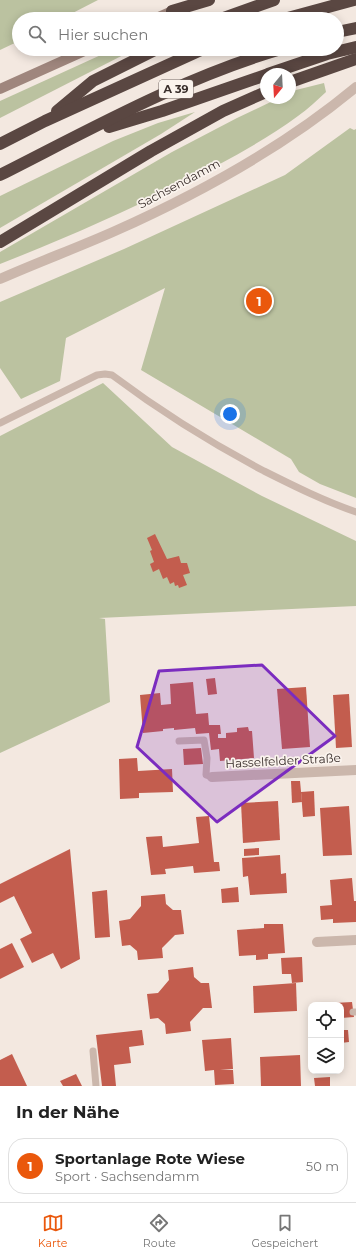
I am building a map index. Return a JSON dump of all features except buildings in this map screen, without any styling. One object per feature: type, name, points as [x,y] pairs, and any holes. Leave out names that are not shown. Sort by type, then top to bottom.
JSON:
[{"type":"highway","points":[[172,11],[209,0]]},
{"type":"highway","points":[[241,12],[274,0]]},
{"type":"highway","points":[[309,12],[354,0]]},
{"type":"highway","points":[[344,31],[356,28]]},
{"type":"highway","points":[[344,50],[356,48]]},
{"type":"highway","points":[[45,121],[93,81],[143,56]]},
{"type":"highway","name":"A 39","points":[[0,144],[45,121],[188,56]]},
{"type":"highway","name":"A 39","points":[[0,175],[188,83],[260,56]]},
{"type":"highway","points":[[285,68],[321,56]]},
{"type":"highway","points":[[296,80],[356,59]]},
{"type":"highway","points":[[75,137],[162,111],[260,76]]},
{"type":"highway","points":[[0,242],[151,151],[223,111],[260,95]]},
{"type":"main road","points":[[0,89],[73,56]]},
{"type":"street","points":[[172,11],[194,0]]},
{"type":"street","name":"Sachsendamm","points":[[0,279],[114,232],[191,195],[267,151],[326,111],[356,87]]},
{"type":"street","name":"Hasselfelder Straße","points":[[212,777],[356,770]]},
{"type":"street","points":[[317,942],[356,940]]},
{"type":"lane","points":[[0,423],[97,375],[112,375],[171,416],[232,454],[300,490],[356,512]]},
{"type":"lane","points":[[180,742],[204,740],[207,758],[206,775],[212,777]]},
{"type":"lane","points":[[93,1051],[96,1086]]},
{"type":"highlighted area","points":[[262,665],[335,736],[217,822],[137,747],[159,671]]},
{"type":"green space","points":[[0,0],[98,0],[75,12],[12,12],[12,44],[0,50]]},
{"type":"green space","points":[[99,56],[121,56],[0,118],[0,101]]},
{"type":"green space","points":[[324,83],[326,92],[284,126],[240,153],[113,216],[0,264],[0,252],[172,152],[266,104],[296,104],[296,90]]},
{"type":"green space","points":[[195,112],[161,134],[0,228],[0,196],[113,141],[158,123]]},
{"type":"green space","points":[[350,128],[354,130],[356,129],[356,498],[320,484],[299,472],[291,459],[141,370],[165,288],[66,338],[60,381],[21,399],[0,368],[0,302],[124,249],[285,175]]},
{"type":"green space","points":[[103,383],[172,447],[262,496],[356,541],[356,606],[99,618],[105,619],[110,702],[0,753],[0,436]]},
{"type":"place","name":"Sportanlage Rote Wiese","points":[[259,301]]}]
